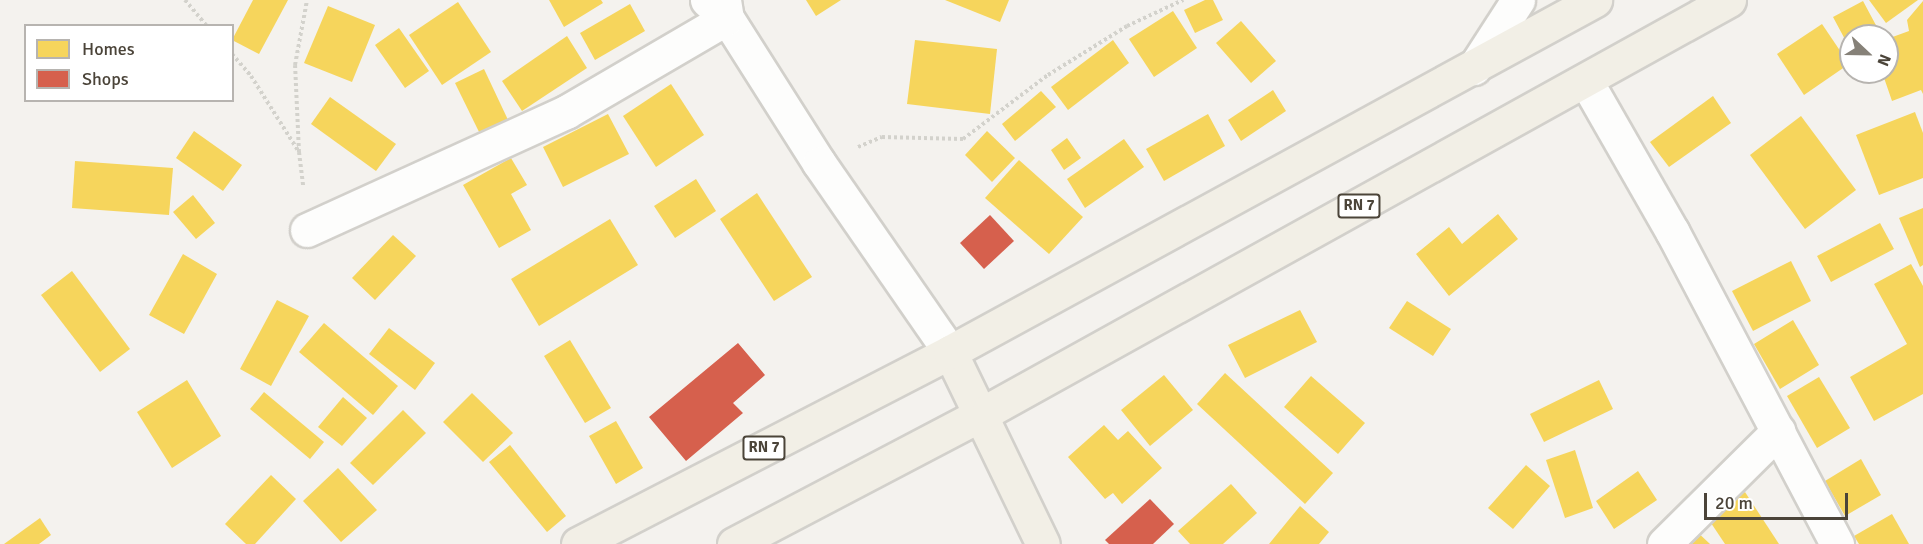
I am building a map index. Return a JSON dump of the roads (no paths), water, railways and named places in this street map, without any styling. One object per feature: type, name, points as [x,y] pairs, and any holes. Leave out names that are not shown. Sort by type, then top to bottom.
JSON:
[{"type":"main road","name":"RN 7","points":[[578,544],[950,352],[1474,68],[1546,12],[1595,0]]},
{"type":"main road","name":"RN 7","points":[[734,544],[980,415],[1729,0]]},
{"type":"main road","points":[[950,352],[1043,544]]},
{"type":"street","points":[[1474,68],[1518,0]]},
{"type":"street","points":[[307,231],[566,112],[719,6],[819,163],[950,352]]},
{"type":"street","points":[[1586,81],[1778,431],[1837,544]]},
{"type":"street","points":[[1664,544],[1778,431]]}]
